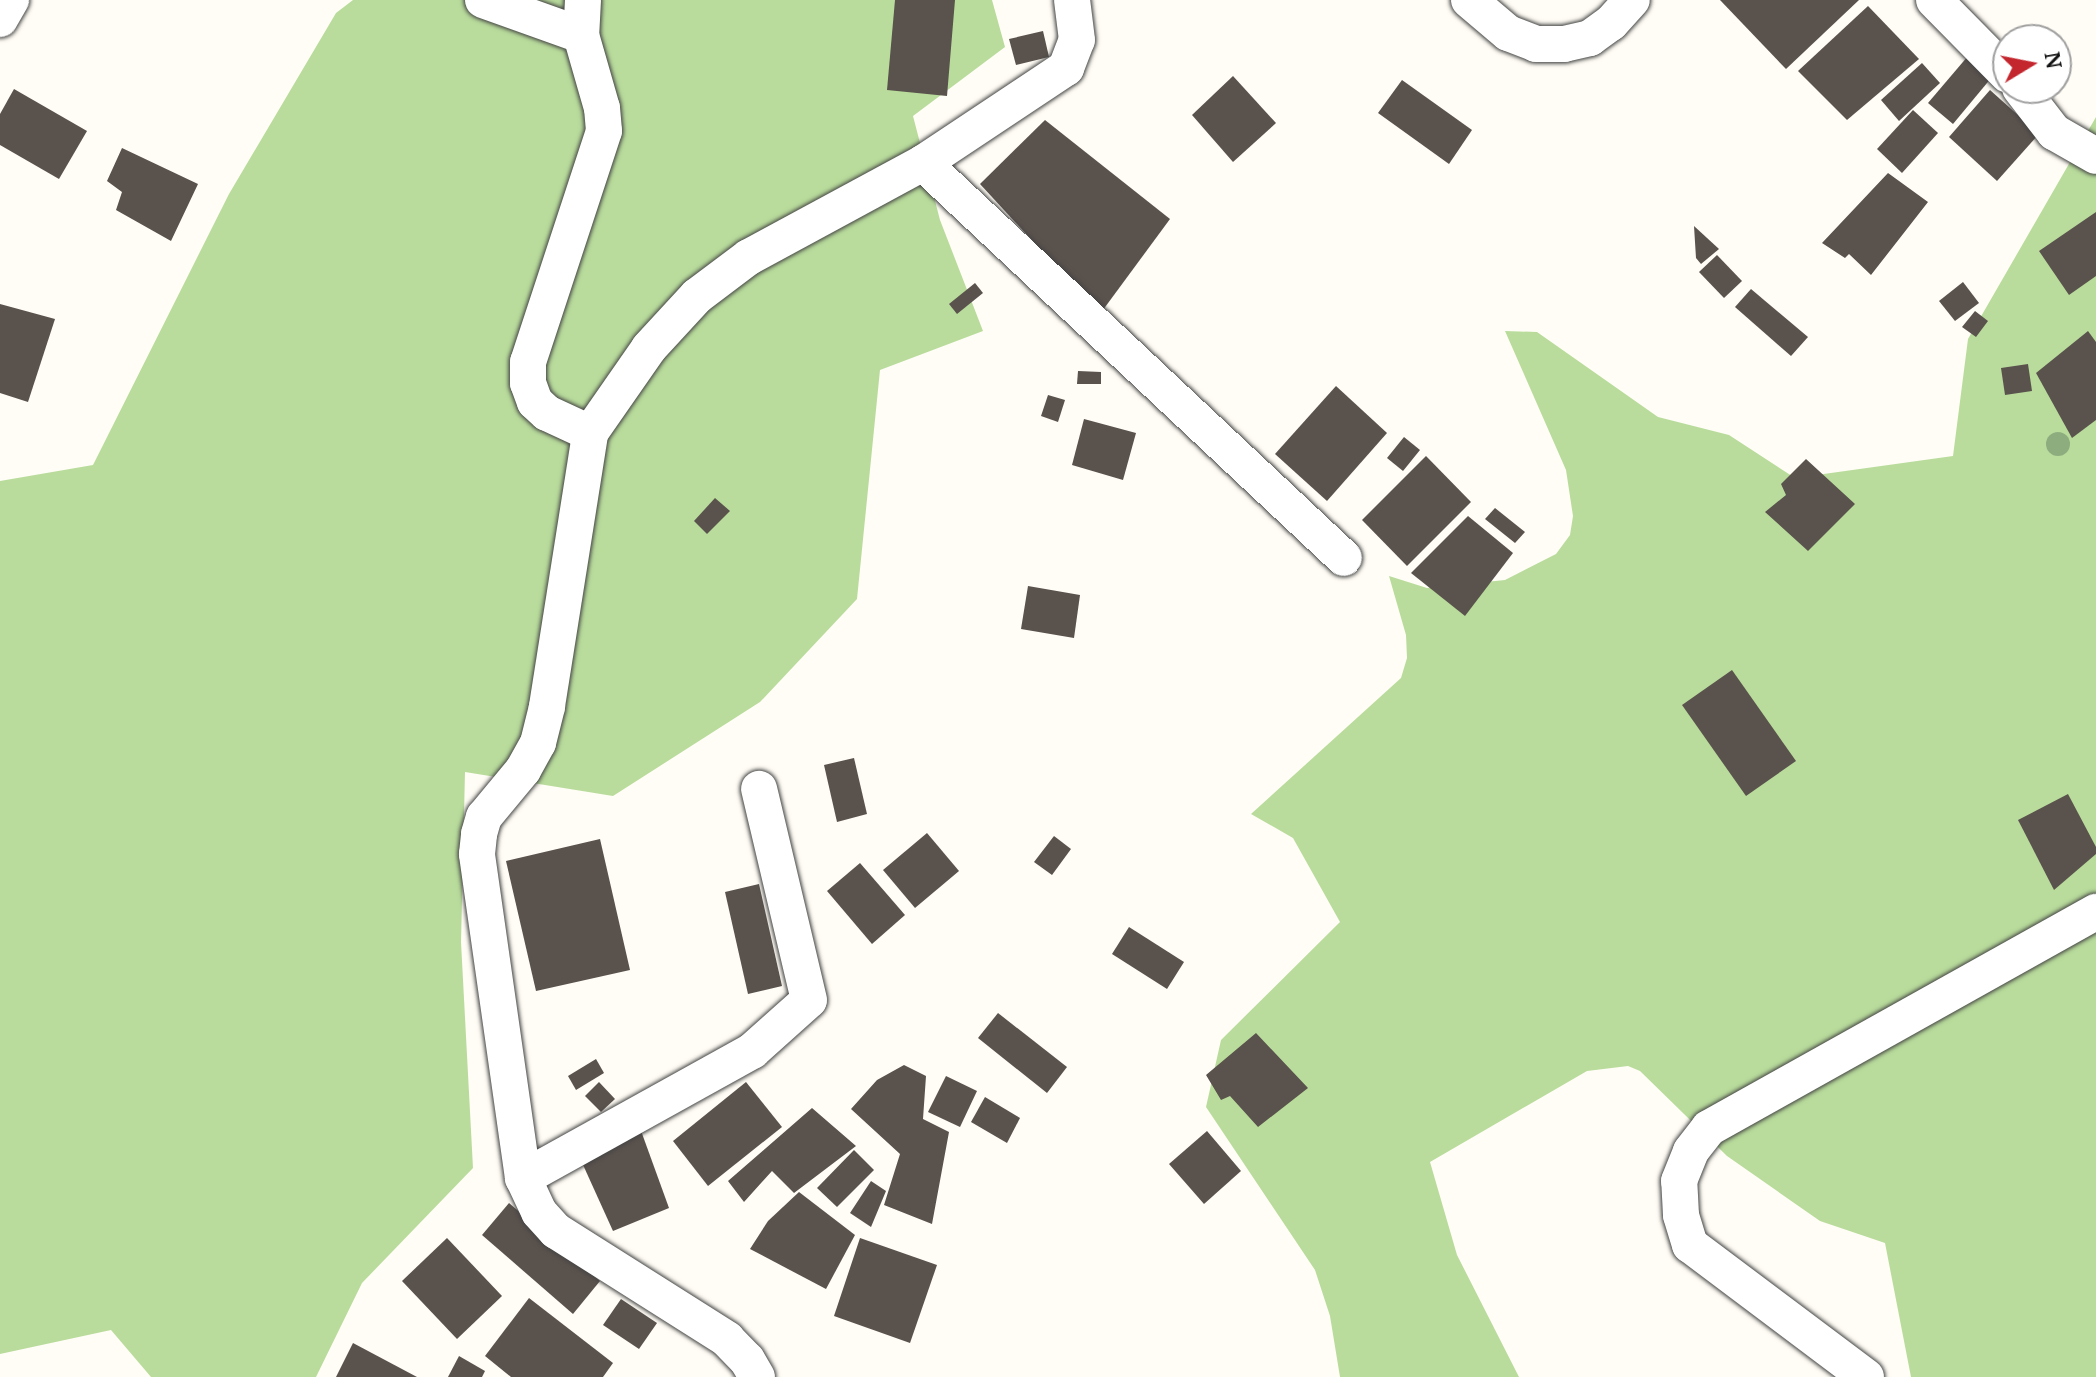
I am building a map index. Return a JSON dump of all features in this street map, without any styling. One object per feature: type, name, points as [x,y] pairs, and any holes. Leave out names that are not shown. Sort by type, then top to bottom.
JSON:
[{"type":"street","points":[[0,19],[11,0]]},
{"type":"street","points":[[483,0],[582,18],[602,108],[604,131],[528,362],[528,383],[535,402],[547,413],[590,433]]},
{"type":"street","points":[[757,1377],[747,1360],[727,1339],[556,1231],[539,1212],[523,1178],[477,854],[484,817],[523,770],[538,743],[547,706],[590,433],[649,348],[697,296],[749,257],[923,163],[1066,68],[1077,40],[1072,0]]},
{"type":"street","points":[[1469,0],[1508,33],[1536,44],[1564,44],[1590,38],[1611,23],[1632,0]]},
{"type":"street","points":[[1934,0],[1992,59]]},
{"type":"street","points":[[2032,104],[2054,132],[2096,156]]},
{"type":"street","points":[[923,163],[1344,558]]},
{"type":"street","points":[[523,1178],[752,1051],[809,1000],[759,789]]},
{"type":"street","points":[[1866,1377],[1690,1245],[1681,1215],[1679,1181],[1691,1151],[1709,1128],[2096,912]]},
{"type":"green space","points":[[353,0],[992,0],[1005,47],[913,116],[940,220],[983,331],[880,370],[857,599],[760,702],[613,796],[465,772],[461,942],[473,1168],[362,1283],[316,1377],[151,1377],[111,1330],[0,1354],[0,481],[93,465],[229,194],[336,13]]},
{"type":"green space","points":[[2096,117],[2096,1377],[1911,1377],[1885,1243],[1820,1221],[1727,1156],[1640,1071],[1628,1066],[1587,1071],[1430,1162],[1457,1255],[1519,1377],[1340,1377],[1330,1316],[1315,1270],[1206,1107],[1221,1040],[1340,922],[1293,838],[1251,814],[1401,678],[1407,658],[1406,635],[1389,576],[1427,588],[1505,580],[1556,554],[1570,535],[1573,516],[1566,470],[1505,331],[1537,332],[1658,417],[1729,435],[1795,478],[1953,456],[1968,339]]},
{"type":"building","points":[[895,0],[955,0],[947,96],[887,90]]},
{"type":"building","points":[[1720,0],[1859,0],[1786,69]]},
{"type":"building","points":[[1868,6],[1919,59],[1847,120],[1798,71]]},
{"type":"building","points":[[1043,31],[1049,57],[1016,65],[1009,39]]},
{"type":"building","points":[[1968,56],[1992,77],[1953,124],[1928,103]]},
{"type":"building","points":[[1922,63],[1940,83],[1899,121],[1881,100]]},
{"type":"building","points":[[1233,76],[1276,123],[1233,162],[1192,115]]},
{"type":"building","points":[[1402,80],[1472,130],[1449,164],[1378,113]]},
{"type":"building","points":[[14,89],[87,131],[59,179],[0,145],[0,114]]},
{"type":"building","points":[[1990,90],[1992,104],[2006,104],[2039,134],[1997,181],[1949,137]]},
{"type":"building","points":[[1913,110],[1938,133],[1902,173],[1877,149]]},
{"type":"building","points":[[1045,120],[1170,219],[1100,314],[980,184]]},
{"type":"building","points":[[122,148],[198,184],[171,241],[116,210],[122,192],[107,181]]},
{"type":"building","points":[[1888,173],[1928,202],[1871,275],[1849,254],[1845,258],[1822,243]]},
{"type":"building","points":[[2096,212],[2096,276],[2069,295],[2039,251]]},
{"type":"building","points":[[1694,226],[1719,249],[1701,264],[1696,258]]},
{"type":"building","points":[[1717,255],[1742,281],[1724,298],[1699,272]]},
{"type":"building","points":[[1963,282],[1979,303],[1955,321],[1939,301]]},
{"type":"building","points":[[975,283],[983,293],[957,314],[949,304]]},
{"type":"building","points":[[1751,289],[1808,337],[1791,356],[1735,307]]},
{"type":"building","points":[[0,304],[55,319],[28,402],[0,393]]},
{"type":"building","points":[[1975,311],[1988,321],[1976,337],[1962,327]]},
{"type":"building","points":[[2088,331],[2096,342],[2096,420],[2072,438],[2036,373]]},
{"type":"building","points":[[2028,364],[2032,391],[2005,395],[2001,368]]},
{"type":"building","points":[[1078,371],[1101,372],[1101,384],[1077,384]]},
{"type":"building","points":[[1336,386],[1387,433],[1327,501],[1275,454]]},
{"type":"building","points":[[1048,395],[1065,400],[1058,422],[1041,416]]},
{"type":"building","points":[[1084,419],[1136,433],[1123,480],[1072,465]]},
{"type":"building","points":[[1404,437],[1420,450],[1403,471],[1387,458]]},
{"type":"building","points":[[1426,456],[1471,502],[1407,566],[1362,520]]},
{"type":"building","points":[[1806,459],[1855,504],[1808,551],[1765,512],[1786,495],[1781,484]]},
{"type":"building","points":[[715,498],[730,511],[707,534],[694,521]]},
{"type":"building","points":[[1495,508],[1525,532],[1515,543],[1485,519]]},
{"type":"building","points":[[1468,516],[1513,553],[1465,616],[1411,573]]},
{"type":"building","points":[[1028,586],[1080,595],[1074,638],[1021,629]]},
{"type":"building","points":[[1732,670],[1796,761],[1746,796],[1682,705]]},
{"type":"building","points":[[854,758],[867,814],[837,822],[824,765]]},
{"type":"building","points":[[2068,794],[2096,847],[2096,854],[2054,890],[2018,820]]},
{"type":"building","points":[[927,833],[959,871],[915,908],[883,870]]},
{"type":"building","points":[[1054,836],[1071,849],[1052,875],[1034,862]]},
{"type":"building","points":[[600,839],[630,970],[536,991],[506,861]]},
{"type":"building","points":[[860,863],[905,915],[872,944],[827,891]]},
{"type":"building","points":[[759,884],[782,986],[748,994],[725,892]]},
{"type":"building","points":[[1129,927],[1184,962],[1167,989],[1112,954]]},
{"type":"building","points":[[998,1013],[1067,1067],[1047,1093],[978,1038]]},
{"type":"building","points":[[1256,1033],[1308,1088],[1258,1127],[1230,1096],[1221,1100],[1206,1075]]},
{"type":"building","points":[[596,1059],[604,1073],[576,1090],[568,1076]]},
{"type":"building","points":[[904,1065],[926,1076],[923,1119],[949,1132],[932,1224],[884,1205],[900,1154],[851,1109],[877,1080]]},
{"type":"building","points":[[946,1076],[977,1091],[960,1127],[928,1112]]},
{"type":"building","points":[[599,1082],[615,1099],[601,1112],[585,1096]]},
{"type":"building","points":[[746,1082],[782,1127],[708,1186],[673,1141]]},
{"type":"building","points":[[985,1097],[1020,1118],[1007,1143],[971,1122]]},
{"type":"building","points":[[812,1108],[856,1146],[794,1193],[772,1171],[744,1202],[728,1181]]},
{"type":"building","points":[[640,1128],[669,1208],[613,1231],[579,1156]]},
{"type":"building","points":[[1207,1131],[1241,1171],[1204,1204],[1169,1164]]},
{"type":"building","points":[[854,1150],[874,1170],[837,1207],[817,1188]]},
{"type":"building","points":[[871,1181],[886,1191],[871,1227],[850,1213]]},
{"type":"building","points":[[799,1192],[855,1235],[826,1289],[750,1249],[768,1221]]},
{"type":"building","points":[[509,1203],[600,1281],[573,1314],[482,1235]]},
{"type":"building","points":[[447,1238],[502,1296],[457,1339],[402,1281]]},
{"type":"building","points":[[860,1238],[937,1265],[910,1343],[834,1316]]},
{"type":"building","points":[[529,1298],[613,1363],[603,1377],[511,1377],[485,1356]]},
{"type":"building","points":[[621,1299],[657,1323],[639,1349],[603,1325]]},
{"type":"building","points":[[353,1343],[417,1377],[336,1377]]},
{"type":"building","points":[[459,1356],[485,1371],[482,1377],[448,1377]]}]
